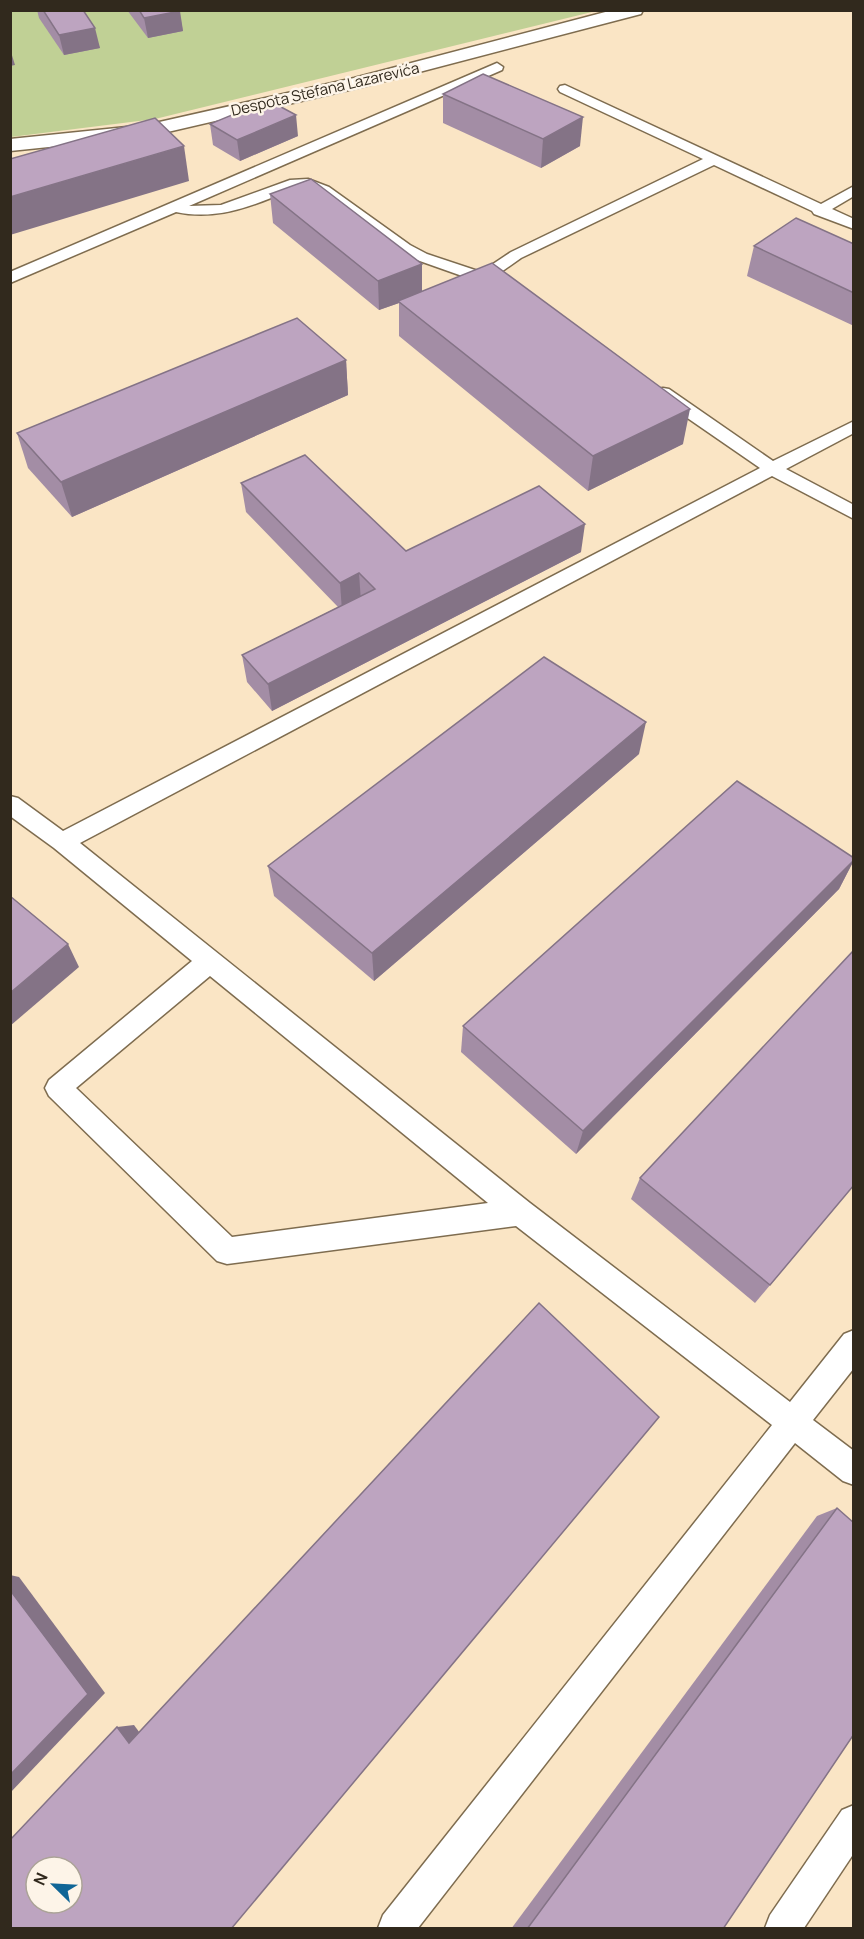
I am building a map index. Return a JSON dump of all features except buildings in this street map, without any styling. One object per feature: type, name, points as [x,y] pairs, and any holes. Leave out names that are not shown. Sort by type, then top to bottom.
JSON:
[{"type":"street","name":"Despota Stefana Lazarevića","points":[[10,146],[146,131],[356,83],[635,10]]},
{"type":"lane","points":[[10,278],[497,67]]},
{"type":"lane","points":[[565,89],[854,225]]},
{"type":"lane","points":[[483,278],[516,255],[713,160]]},
{"type":"lane","points":[[175,207],[192,212],[221,211],[295,183],[308,183],[324,189],[414,253],[513,291]]},
{"type":"lane","points":[[819,210],[854,190]]},
{"type":"lane","points":[[648,383],[773,469],[854,513]]},
{"type":"lane","points":[[62,842],[854,426]]},
{"type":"lane","points":[[10,804],[62,842],[520,1212],[854,1470]]},
{"type":"lane","points":[[209,962],[58,1088],[227,1251],[520,1212]]},
{"type":"lane","points":[[396,1929],[854,1344]]},
{"type":"lane","points":[[783,1929],[854,1822]]},
{"type":"green space","points":[[10,11],[596,11],[155,119],[11,137]]}]
